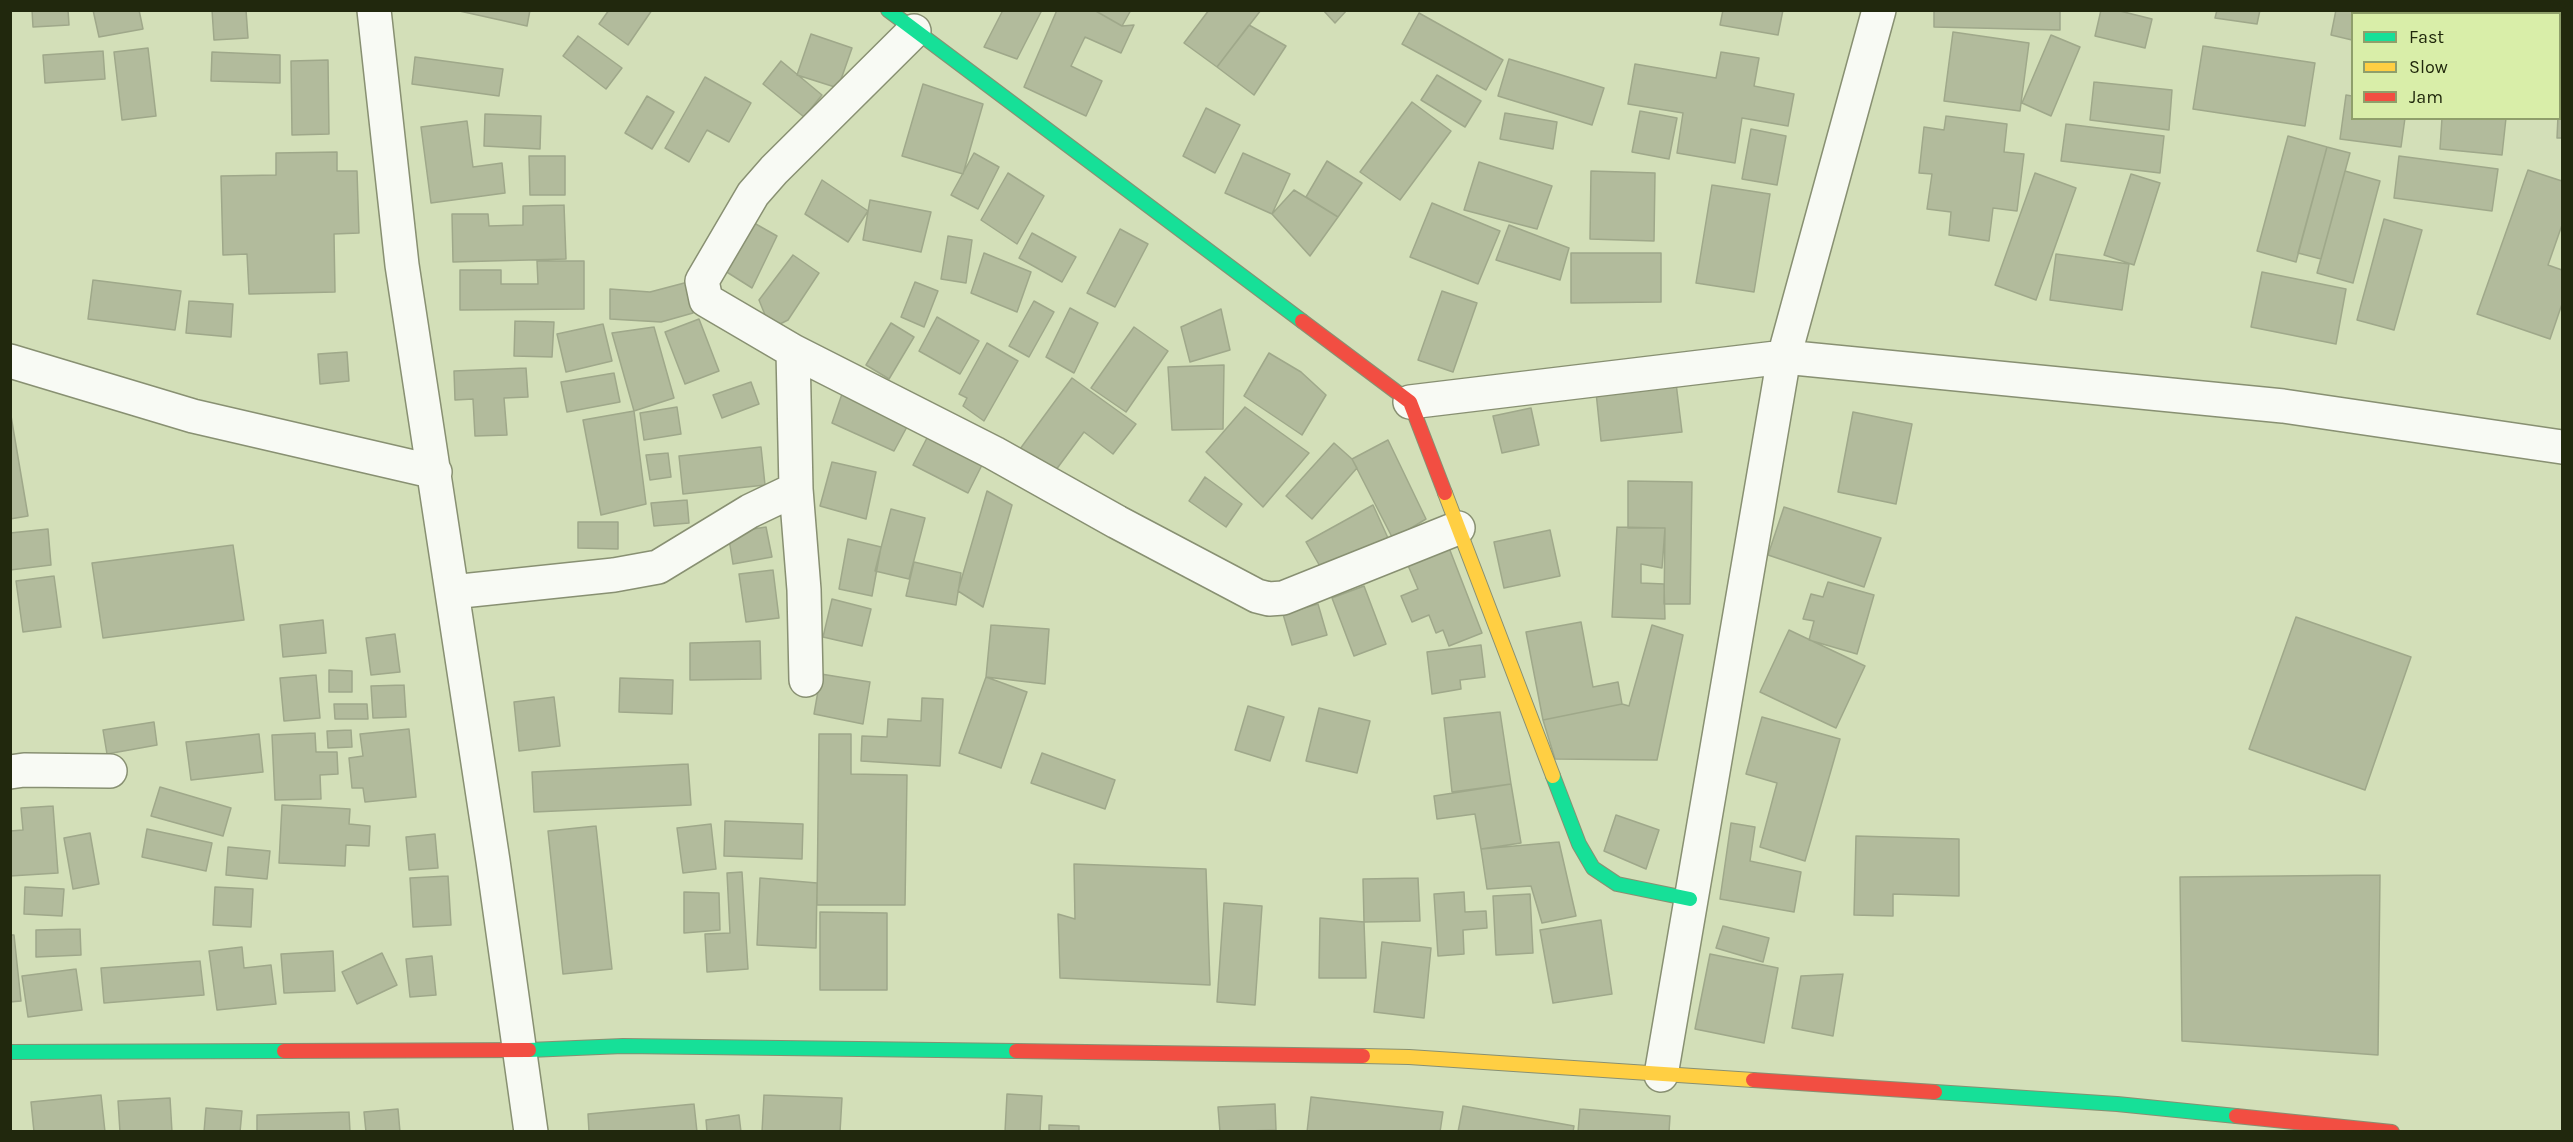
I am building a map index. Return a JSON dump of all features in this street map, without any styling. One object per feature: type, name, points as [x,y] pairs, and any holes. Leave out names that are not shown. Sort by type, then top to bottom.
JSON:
[{"type":"street","points":[[374,10],[402,265],[493,861],[531,1131]]},
{"type":"street","points":[[888,10],[1410,402],[1579,844],[1593,868],[1617,884],[1690,899]]},
{"type":"street","points":[[1662,1075],[1690,899],[1784,357],[1879,10]]},
{"type":"street","points":[[914,31],[774,170],[753,194],[702,281],[706,300],[793,351],[983,448],[1257,596],[1269,599],[1283,598],[1458,528]]},
{"type":"street","points":[[793,351],[796,489],[804,590],[806,680]]},
{"type":"street","points":[[1410,402],[1784,357],[2283,406],[2562,447]]},
{"type":"street","points":[[10,361],[193,416],[435,472]]},
{"type":"street","points":[[452,592],[614,575],[658,567],[750,511],[796,489]]},
{"type":"street","points":[[10,772],[110,771]]},
{"type":"street","points":[[10,1052],[519,1050],[623,1046],[1409,1057],[2117,1104],[2392,1131]]},
{"type":"building","points":[[32,10],[68,10],[69,25],[33,27]]},
{"type":"building","points":[[93,10],[139,10],[143,29],[99,37]]},
{"type":"building","points":[[212,10],[246,10],[248,38],[214,40]]},
{"type":"building","points":[[455,10],[530,10],[527,26]]},
{"type":"building","points":[[609,10],[652,10],[628,45],[599,24]]},
{"type":"building","points":[[1003,10],[1042,10],[1017,59],[984,47]]},
{"type":"building","points":[[1057,10],[1094,10],[1122,26],[1134,25],[1121,53],[1085,37],[1071,66],[1102,81],[1086,116],[1024,87]]},
{"type":"building","points":[[1094,10],[1131,10],[1122,26]]},
{"type":"building","points":[[1209,10],[1261,10],[1217,67],[1184,43]]},
{"type":"building","points":[[1323,10],[1347,10],[1335,23]]},
{"type":"building","points":[[1723,10],[1783,10],[1778,35],[1720,25]]},
{"type":"building","points":[[1934,10],[2060,10],[2060,30],[1934,27]]},
{"type":"building","points":[[2101,10],[2116,10],[2152,19],[2145,48],[2095,36]]},
{"type":"building","points":[[2217,10],[2260,10],[2257,24],[2215,18]]},
{"type":"building","points":[[2336,10],[2385,10],[2384,12],[2351,12],[2351,40],[2331,35]]},
{"type":"building","points":[[1419,13],[1503,60],[1486,90],[1402,44]]},
{"type":"building","points":[[1249,25],[1286,46],[1254,95],[1217,67]]},
{"type":"building","points":[[2562,27],[2562,138],[2557,138],[2558,120],[2561,120]]},
{"type":"building","points":[[1953,32],[2029,43],[2020,111],[1944,101]]},
{"type":"building","points":[[811,34],[852,48],[838,88],[797,75]]},
{"type":"building","points":[[2051,35],[2080,47],[2051,116],[2022,103]]},
{"type":"building","points":[[578,36],[622,68],[606,89],[563,56]]},
{"type":"building","points":[[2203,46],[2315,63],[2305,126],[2193,109]]},
{"type":"building","points":[[148,48],[156,116],[122,120],[114,52]]},
{"type":"building","points":[[103,51],[105,79],[45,83],[43,55]]},
{"type":"building","points":[[212,52],[280,55],[280,83],[211,81]]},
{"type":"building","points":[[1721,52],[1759,58],[1754,86],[1794,94],[1788,126],[1742,118],[1735,163],[1677,153],[1683,113],[1628,104],[1635,64],[1716,78]]},
{"type":"building","points":[[415,57],[503,69],[499,96],[412,84]]},
{"type":"building","points":[[1509,59],[1604,88],[1592,125],[1498,96]]},
{"type":"building","points":[[328,60],[329,134],[292,135],[291,61]]},
{"type":"building","points":[[781,61],[822,95],[804,117],[763,84]]},
{"type":"building","points":[[1437,75],[1481,101],[1465,127],[1421,100]]},
{"type":"building","points":[[705,77],[751,103],[729,142],[707,130],[689,162],[665,148]]},
{"type":"building","points":[[2094,82],[2172,90],[2169,130],[2090,120]]},
{"type":"building","points":[[923,84],[983,104],[963,174],[902,156]]},
{"type":"building","points":[[2346,95],[2351,96],[2351,120],[2405,120],[2401,147],[2340,139]]},
{"type":"building","points":[[647,96],[674,112],[652,149],[625,133]]},
{"type":"building","points":[[1412,102],[1451,131],[1400,200],[1360,172]]},
{"type":"building","points":[[1206,108],[1240,125],[1215,173],[1183,156]]},
{"type":"building","points":[[1640,111],[1677,118],[1669,159],[1632,152]]},
{"type":"building","points":[[1505,113],[1557,122],[1553,149],[1500,139]]},
{"type":"building","points":[[485,114],[541,116],[540,149],[484,146]]},
{"type":"building","points":[[1946,116],[2007,124],[2004,152],[2024,154],[2017,211],[1993,208],[1989,241],[1949,235],[1951,212],[1927,209],[1932,174],[1919,173],[1924,127],[1944,130]]},
{"type":"building","points":[[2442,120],[2506,120],[2502,155],[2440,149]]},
{"type":"building","points":[[467,121],[473,167],[502,163],[505,193],[431,203],[421,127]]},
{"type":"building","points":[[2066,124],[2164,136],[2160,173],[2061,161]]},
{"type":"building","points":[[1751,129],[1786,136],[1777,185],[1742,179]]},
{"type":"building","points":[[2288,136],[2327,147],[2296,262],[2257,251]]},
{"type":"building","points":[[2327,147],[2350,153],[2321,259],[2298,253]]},
{"type":"building","points":[[337,152],[337,171],[357,171],[359,233],[334,234],[335,292],[249,294],[247,254],[223,255],[221,176],[276,175],[276,153]]},
{"type":"building","points":[[974,153],[999,167],[978,209],[951,195]]},
{"type":"building","points":[[1243,153],[1290,174],[1272,214],[1225,193]]},
{"type":"building","points":[[529,156],[565,156],[565,195],[530,195]]},
{"type":"building","points":[[2399,156],[2498,169],[2492,211],[2394,198]]},
{"type":"building","points":[[1327,161],[1362,183],[1338,217],[1306,197]]},
{"type":"building","points":[[1479,162],[1552,186],[1537,229],[1464,210]]},
{"type":"building","points":[[2528,170],[2562,181],[2562,225],[2548,265],[2562,270],[2562,304],[2550,339],[2477,314]]},
{"type":"building","points":[[1591,171],[1655,173],[1654,241],[1590,239]]},
{"type":"building","points":[[2345,171],[2380,181],[2353,283],[2317,273]]},
{"type":"building","points":[[1008,173],[1044,196],[1017,244],[981,220]]},
{"type":"building","points":[[2035,173],[2076,188],[2036,300],[1995,285]]},
{"type":"building","points":[[2131,174],[2160,183],[2134,265],[2104,255]]},
{"type":"building","points":[[822,180],[868,211],[848,242],[805,214]]},
{"type":"building","points":[[1712,185],[1770,194],[1754,292],[1696,283]]},
{"type":"building","points":[[1294,190],[1338,217],[1310,256],[1272,214]]},
{"type":"building","points":[[870,200],[931,212],[921,252],[863,240]]},
{"type":"building","points":[[1432,203],[1500,231],[1478,284],[1410,257]]},
{"type":"building","points":[[564,205],[566,259],[453,262],[452,214],[488,214],[489,226],[523,225],[523,206]]},
{"type":"building","points":[[747,219],[777,236],[752,288],[722,269]]},
{"type":"building","points":[[2384,219],[2422,230],[2394,330],[2357,320]]},
{"type":"building","points":[[1509,225],[1569,248],[1560,280],[1496,260]]},
{"type":"building","points":[[1120,229],[1148,244],[1115,307],[1087,293]]},
{"type":"building","points":[[1032,233],[1076,257],[1062,282],[1019,258]]},
{"type":"building","points":[[948,236],[972,240],[966,283],[941,279]]},
{"type":"building","points":[[984,253],[1031,272],[1017,312],[971,293]]},
{"type":"building","points":[[1571,253],[1661,253],[1661,302],[1571,303]]},
{"type":"building","points":[[2056,254],[2129,264],[2122,310],[2050,300]]},
{"type":"building","points":[[793,255],[819,273],[788,320],[780,324],[767,320],[759,300]]},
{"type":"building","points":[[537,261],[584,261],[584,309],[460,310],[460,270],[501,270],[501,284],[538,284]]},
{"type":"building","points":[[2262,272],[2346,289],[2336,344],[2251,327]]},
{"type":"building","points":[[93,280],[181,291],[175,330],[88,319]]},
{"type":"building","points":[[688,282],[693,313],[661,322],[610,319],[610,289],[650,292]]},
{"type":"building","points":[[915,282],[938,291],[924,327],[901,317]]},
{"type":"building","points":[[1442,291],[1477,303],[1453,372],[1418,360]]},
{"type":"building","points":[[189,301],[233,304],[231,337],[186,333]]},
{"type":"building","points":[[1034,301],[1054,312],[1029,357],[1009,346]]},
{"type":"building","points":[[1070,308],[1098,323],[1074,373],[1046,357]]},
{"type":"building","points":[[1221,309],[1230,350],[1190,362],[1181,327]]},
{"type":"building","points":[[937,317],[979,341],[960,374],[919,351]]},
{"type":"building","points":[[699,319],[719,371],[685,384],[665,332]]},
{"type":"building","points":[[515,321],[554,322],[552,357],[514,356]]},
{"type":"building","points":[[891,323],[914,337],[889,379],[866,365]]},
{"type":"building","points":[[603,324],[612,361],[566,372],[557,334]]},
{"type":"building","points":[[654,327],[674,398],[634,411],[612,333]]},
{"type":"building","points":[[1134,327],[1168,351],[1126,412],[1091,388]]},
{"type":"building","points":[[987,343],[1018,361],[984,421],[963,406],[967,398],[959,394]]},
{"type":"building","points":[[347,352],[349,381],[320,384],[318,354]]},
{"type":"building","points":[[1269,353],[1301,372],[1326,395],[1302,435],[1244,396]]},
{"type":"building","points":[[1224,365],[1223,429],[1172,430],[1168,367]]},
{"type":"building","points":[[526,368],[528,397],[504,398],[507,435],[475,436],[473,399],[455,400],[454,371]]},
{"type":"building","points":[[614,373],[620,402],[567,412],[561,382]]},
{"type":"building","points":[[1072,378],[1136,424],[1113,454],[1084,432],[1047,482],[1020,449]]},
{"type":"building","points":[[751,382],[759,404],[722,418],[713,395]]},
{"type":"building","points":[[1676,383],[1682,432],[1601,441],[1596,392]]},
{"type":"building","points":[[842,394],[908,425],[894,451],[832,423]]},
{"type":"building","points":[[677,407],[681,434],[644,440],[640,413]]},
{"type":"building","points":[[1245,407],[1309,453],[1263,507],[1206,452]]},
{"type":"building","points":[[1531,408],[1539,445],[1502,453],[1493,416]]},
{"type":"building","points":[[10,410],[28,516],[10,519]]},
{"type":"building","points":[[634,411],[646,504],[601,515],[583,420]]},
{"type":"building","points":[[1853,412],[1912,424],[1896,504],[1838,492]]},
{"type":"building","points":[[928,436],[983,463],[968,493],[913,465]]},
{"type":"building","points":[[1388,440],[1426,519],[1393,539],[1352,459]]},
{"type":"building","points":[[1334,443],[1352,459],[1357,468],[1312,519],[1286,496]]},
{"type":"building","points":[[761,447],[765,485],[683,494],[679,456]]},
{"type":"building","points":[[668,453],[671,477],[650,480],[646,455]]},
{"type":"building","points":[[832,462],[876,472],[866,519],[820,506]]},
{"type":"building","points":[[1205,477],[1242,504],[1226,527],[1189,501]]},
{"type":"building","points":[[1628,481],[1692,482],[1690,604],[1664,604],[1665,528],[1628,528]]},
{"type":"building","points":[[987,491],[1012,505],[983,607],[958,591]]},
{"type":"building","points":[[687,500],[689,523],[654,526],[651,503]]},
{"type":"building","points":[[1373,505],[1393,549],[1325,575],[1306,542]]},
{"type":"building","points":[[1784,507],[1881,538],[1864,587],[1768,555]]},
{"type":"building","points":[[891,509],[925,518],[909,579],[875,571]]},
{"type":"building","points":[[578,522],[618,522],[618,549],[578,548]]},
{"type":"building","points":[[766,527],[772,557],[733,564],[728,533]]},
{"type":"building","points":[[1617,527],[1665,528],[1662,568],[1641,564],[1641,583],[1664,584],[1665,619],[1612,617]]},
{"type":"building","points":[[48,529],[51,565],[10,570],[10,533]]},
{"type":"building","points":[[1550,530],[1560,576],[1504,588],[1494,542]]},
{"type":"building","points":[[848,539],[881,547],[872,596],[839,589]]},
{"type":"building","points":[[1446,540],[1482,633],[1449,646],[1443,630],[1436,633],[1429,615],[1412,622],[1401,596],[1418,589],[1404,556]]},
{"type":"building","points":[[233,545],[244,620],[103,638],[92,563]]},
{"type":"building","points":[[914,562],[961,573],[956,605],[906,596]]},
{"type":"building","points":[[773,570],[779,618],[746,622],[739,574]]},
{"type":"building","points":[[54,576],[61,627],[23,632],[16,581]]},
{"type":"building","points":[[1828,582],[1874,595],[1857,654],[1809,640],[1814,621],[1803,619],[1811,594],[1823,597]]},
{"type":"building","points":[[1364,586],[1386,644],[1354,656],[1332,598]]},
{"type":"building","points":[[832,599],[871,609],[862,646],[823,637]]},
{"type":"building","points":[[1318,604],[1327,635],[1292,645],[1283,614]]},
{"type":"building","points":[[2296,617],[2411,657],[2365,790],[2249,749]]},
{"type":"building","points":[[323,620],[326,653],[283,657],[280,625]]},
{"type":"building","points":[[1581,622],[1593,687],[1618,682],[1622,704],[1543,720],[1526,632]]},
{"type":"building","points":[[991,625],[1049,629],[1045,684],[986,677]]},
{"type":"building","points":[[1652,625],[1683,635],[1657,760],[1555,759],[1543,720],[1622,704],[1629,706]]},
{"type":"building","points":[[1789,630],[1865,666],[1836,728],[1760,692]]},
{"type":"building","points":[[395,634],[400,672],[371,675],[366,638]]},
{"type":"building","points":[[760,641],[761,679],[690,680],[690,643]]},
{"type":"building","points":[[1481,645],[1485,677],[1460,680],[1461,689],[1432,694],[1427,652]]},
{"type":"building","points":[[329,670],[352,671],[352,692],[329,692]]},
{"type":"building","points":[[821,674],[870,682],[863,724],[814,714]]},
{"type":"building","points":[[316,675],[320,718],[284,721],[280,678]]},
{"type":"building","points":[[986,677],[1027,692],[1001,768],[959,753]]},
{"type":"building","points":[[620,678],[673,680],[672,714],[619,712]]},
{"type":"building","points":[[404,685],[406,717],[373,718],[371,686]]},
{"type":"building","points":[[554,697],[560,746],[519,751],[514,702]]},
{"type":"building","points":[[922,698],[943,699],[940,766],[861,761],[862,736],[887,737],[888,719],[921,721]]},
{"type":"building","points":[[334,704],[367,704],[368,719],[335,719]]},
{"type":"building","points":[[1248,706],[1284,717],[1270,761],[1235,750]]},
{"type":"building","points":[[1319,708],[1370,721],[1357,773],[1306,761]]},
{"type":"building","points":[[1500,712],[1511,784],[1452,792],[1444,718]]},
{"type":"building","points":[[1762,717],[1840,739],[1805,861],[1760,847],[1777,783],[1746,774]]},
{"type":"building","points":[[154,722],[157,745],[107,754],[103,730]]},
{"type":"building","points":[[409,729],[416,797],[365,802],[363,788],[352,788],[349,758],[363,756],[360,734]]},
{"type":"building","points":[[351,730],[352,747],[328,748],[327,731]]},
{"type":"building","points":[[315,733],[316,752],[337,752],[338,774],[320,775],[321,799],[275,800],[272,735]]},
{"type":"building","points":[[259,734],[263,772],[191,780],[186,742]]},
{"type":"building","points":[[819,734],[851,734],[851,774],[907,775],[905,905],[817,905]]},
{"type":"building","points":[[1042,753],[1115,780],[1105,809],[1031,783]]},
{"type":"building","points":[[688,764],[691,805],[534,812],[532,772]]},
{"type":"building","points":[[1511,784],[1521,843],[1481,849],[1475,814],[1437,819],[1434,796]]},
{"type":"building","points":[[160,787],[231,808],[223,836],[151,816]]},
{"type":"building","points":[[282,805],[350,809],[349,824],[370,826],[369,846],[346,845],[345,866],[279,863]]},
{"type":"building","points":[[53,806],[58,873],[10,876],[10,831],[23,830],[21,808]]},
{"type":"building","points":[[1616,815],[1659,830],[1646,869],[1604,851]]},
{"type":"building","points":[[725,821],[803,824],[802,859],[724,856]]},
{"type":"building","points":[[1731,823],[1755,827],[1750,861],[1801,872],[1794,912],[1720,899]]},
{"type":"building","points":[[711,824],[716,869],[683,873],[677,828]]},
{"type":"building","points":[[596,826],[612,969],[563,974],[548,831]]},
{"type":"building","points":[[147,829],[212,843],[206,871],[142,857]]},
{"type":"building","points":[[90,833],[99,884],[73,889],[64,838]]},
{"type":"building","points":[[435,834],[438,868],[409,870],[406,837]]},
{"type":"building","points":[[1856,836],[1959,839],[1959,896],[1893,894],[1893,916],[1854,915]]},
{"type":"building","points":[[1559,842],[1576,916],[1542,923],[1531,886],[1487,889],[1481,849]]},
{"type":"building","points":[[228,847],[270,851],[267,879],[226,875]]},
{"type":"building","points":[[1074,864],[1206,869],[1210,985],[1060,978],[1058,914],[1075,919]]},
{"type":"building","points":[[742,872],[748,969],[707,972],[705,934],[730,933],[727,873]]},
{"type":"building","points":[[2380,875],[2378,1055],[2182,1041],[2180,877]]},
{"type":"building","points":[[448,876],[451,925],[413,927],[410,878]]},
{"type":"building","points":[[760,878],[817,883],[816,948],[757,945]]},
{"type":"building","points":[[1418,878],[1420,921],[1364,922],[1363,879]]},
{"type":"building","points":[[25,887],[64,889],[62,916],[24,914]]},
{"type":"building","points":[[215,887],[253,889],[251,927],[213,925]]},
{"type":"building","points":[[684,892],[719,893],[720,930],[684,933]]},
{"type":"building","points":[[1464,892],[1465,912],[1486,911],[1487,928],[1463,930],[1464,954],[1438,956],[1434,894]]},
{"type":"building","points":[[1530,894],[1533,953],[1496,955],[1493,896]]},
{"type":"building","points":[[1224,903],[1262,906],[1255,1005],[1217,1002]]},
{"type":"building","points":[[820,912],[887,913],[887,990],[820,990]]},
{"type":"building","points":[[1320,918],[1364,922],[1366,978],[1319,978]]},
{"type":"building","points":[[1601,920],[1612,994],[1553,1003],[1540,930]]},
{"type":"building","points":[[1723,926],[1769,938],[1763,962],[1716,948]]},
{"type":"building","points":[[80,929],[81,955],[36,957],[36,930]]},
{"type":"building","points":[[10,935],[14,935],[21,1001],[10,1002]]},
{"type":"building","points":[[1382,942],[1431,948],[1424,1018],[1374,1012]]},
{"type":"building","points":[[242,947],[244,968],[271,965],[276,1004],[217,1010],[209,951]]},
{"type":"building","points":[[333,951],[335,991],[284,993],[281,954]]},
{"type":"building","points":[[382,953],[397,985],[357,1004],[342,972]]},
{"type":"building","points":[[1710,954],[1778,968],[1764,1043],[1695,1029]]},
{"type":"building","points":[[432,956],[436,995],[410,997],[406,959]]},
{"type":"building","points":[[200,961],[204,995],[104,1003],[101,968]]},
{"type":"building","points":[[76,969],[82,1010],[28,1017],[22,976]]},
{"type":"building","points":[[1843,974],[1833,1036],[1792,1028],[1801,976]]},
{"type":"building","points":[[1007,1094],[1042,1096],[1040,1132],[1005,1132]]},
{"type":"building","points":[[101,1095],[105,1132],[34,1132],[31,1102]]},
{"type":"building","points":[[764,1095],[842,1098],[840,1132],[762,1132]]},
{"type":"building","points":[[1311,1097],[1443,1112],[1440,1132],[1307,1132]]},
{"type":"building","points":[[170,1098],[172,1132],[120,1132],[118,1101]]},
{"type":"building","points":[[694,1104],[697,1132],[589,1132],[588,1114]]},
{"type":"building","points":[[1275,1104],[1276,1130],[1220,1132],[1218,1107]]},
{"type":"building","points":[[1463,1106],[1574,1126],[1573,1132],[1458,1132]]},
{"type":"building","points":[[206,1108],[242,1111],[240,1132],[204,1132]]},
{"type":"building","points":[[398,1109],[400,1132],[366,1132],[364,1112]]},
{"type":"building","points":[[1580,1109],[1670,1116],[1669,1132],[1578,1132]]},
{"type":"building","points":[[349,1112],[350,1132],[257,1132],[257,1115]]},
{"type":"building","points":[[739,1115],[741,1132],[707,1132],[706,1120]]},
{"type":"building","points":[[1049,1125],[1079,1126],[1079,1132],[1049,1132]]},
{"type":"traffic: fast","points":[[888,10],[1302,321]]},
{"type":"traffic: fast","points":[[1553,776],[1579,844],[1593,868],[1617,884],[1690,899]]},
{"type":"traffic: fast","points":[[529,1050],[623,1046],[1016,1051]]},
{"type":"traffic: fast","points":[[10,1052],[284,1051]]},
{"type":"traffic: fast","points":[[1935,1092],[2117,1104],[2236,1116]]},
{"type":"traffic: slow","points":[[1445,493],[1553,776]]},
{"type":"traffic: slow","points":[[1363,1056],[1409,1057],[1753,1080]]},
{"type":"traffic: jam","points":[[1302,321],[1410,402],[1445,493]]},
{"type":"traffic: jam","points":[[284,1051],[529,1050]]},
{"type":"traffic: jam","points":[[1016,1051],[1363,1056]]},
{"type":"traffic: jam","points":[[1753,1080],[1935,1092]]},
{"type":"traffic: jam","points":[[2236,1116],[2392,1132]]}]
